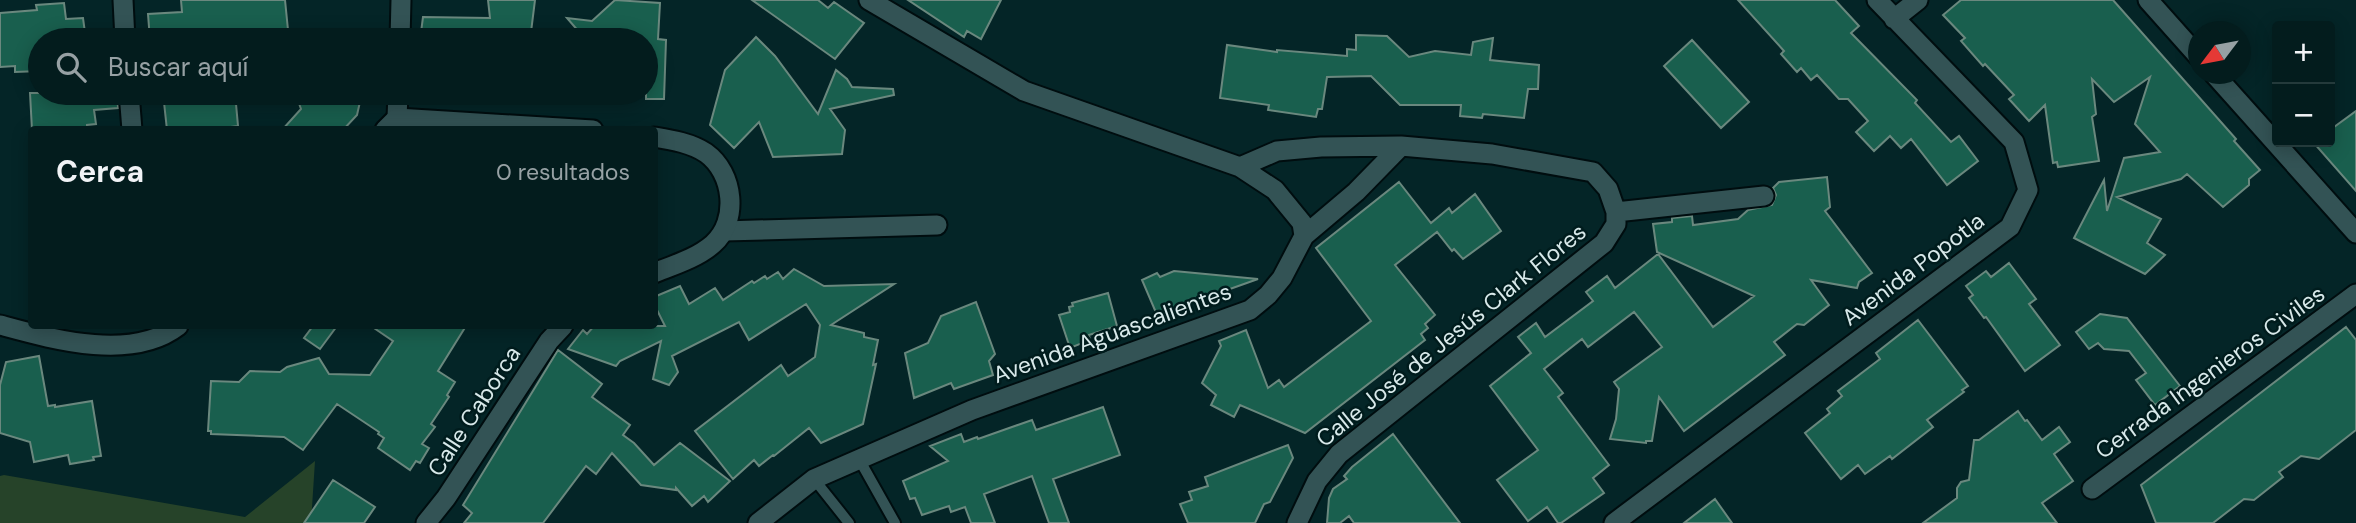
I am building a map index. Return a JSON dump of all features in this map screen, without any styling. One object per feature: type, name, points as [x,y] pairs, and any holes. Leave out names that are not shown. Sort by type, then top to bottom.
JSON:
[{"type":"street","points":[[122,0],[124,28]]},
{"type":"street","points":[[400,28],[401,0]]},
{"type":"street","points":[[869,0],[1024,92],[1240,167],[1275,190],[1302,223],[1304,236]]},
{"type":"street","name":"Avenida Popotla","points":[[1614,523],[2010,227],[2028,190],[2014,142],[1877,0]]},
{"type":"street","points":[[1894,19],[1918,0]]},
{"type":"street","points":[[2148,0],[2188,44]]},
{"type":"street","points":[[2223,84],[2356,233]]},
{"type":"street","points":[[130,105],[132,126]]},
{"type":"street","points":[[395,105],[391,124],[458,126]]},
{"type":"street","points":[[658,138],[680,142],[706,154],[722,171],[729,193],[729,221],[713,244],[684,261],[658,271]]},
{"type":"street","points":[[1240,167],[1277,151],[1321,147],[1401,146],[1492,155],[1593,172],[1608,188],[1616,212],[1764,195]]},
{"type":"street","points":[[1304,236],[1356,192],[1401,146]]},
{"type":"street","name":"Calle José de Jesús Clark Flores","points":[[1297,523],[1317,481],[1339,454],[1604,243],[1616,223],[1616,212]]},
{"type":"street","points":[[723,231],[937,225]]},
{"type":"street","name":"Avenida Aguascalientes","points":[[758,523],[814,479],[972,410],[1250,310],[1268,295],[1282,278],[1304,236]]},
{"type":"street","name":"Cerrada Ingenieros Civiles","points":[[2092,489],[2356,294]]},
{"type":"street","points":[[0,325],[59,341],[119,346],[147,332]]},
{"type":"street","name":"Calle Caborca","points":[[426,523],[446,498],[559,329]]},
{"type":"lane","points":[[859,459],[895,523]]},
{"type":"lane","points":[[814,479],[849,523]]},
{"type":"green space","points":[[315,461],[311,523],[0,523],[0,476],[4,475],[245,517]]},
{"type":"building","points":[[181,0],[285,0],[288,28],[149,28],[148,14],[182,12]]},
{"type":"building","points":[[488,0],[535,0],[532,28],[422,28],[423,17],[490,18]]},
{"type":"building","points":[[615,0],[660,3],[658,39],[658,28],[576,28],[567,18],[592,21]]},
{"type":"building","points":[[752,0],[818,0],[828,8],[834,2],[864,23],[835,59]]},
{"type":"building","points":[[908,0],[1001,0],[981,39],[967,31],[964,37]]},
{"type":"building","points":[[1738,0],[1835,0],[1859,26],[1851,33],[1917,100],[1915,103],[1951,142],[1959,136],[1978,161],[1947,185],[1911,139],[1901,148],[1890,136],[1874,151],[1856,132],[1868,121],[1848,99],[1839,99],[1817,75],[1811,80],[1801,68],[1797,72],[1781,54],[1784,51]]},
{"type":"building","points":[[1961,0],[2113,0],[2236,139],[2234,141],[2260,170],[2249,179],[2249,185],[2223,207],[2187,174],[2181,179],[2117,197],[2161,219],[2147,243],[2165,255],[2145,274],[2074,238],[2104,180],[2107,211],[2124,158],[2160,152],[2135,124],[2150,77],[2114,102],[2092,79],[2096,114],[2092,117],[2099,161],[2058,167],[2057,162],[2053,163],[2045,105],[2029,121],[2009,99],[2014,95],[1985,64],[1983,66],[1961,41],[1965,38],[1943,15]]},
{"type":"building","points":[[64,3],[66,19],[83,18],[84,28],[28,28],[28,71],[15,72],[15,66],[0,67],[0,13],[37,10],[36,5]]},
{"type":"building","points":[[1356,35],[1387,36],[1409,57],[1435,51],[1471,55],[1473,42],[1493,38],[1490,60],[1539,65],[1538,89],[1528,89],[1524,118],[1483,114],[1482,118],[1460,116],[1461,105],[1400,105],[1371,76],[1327,77],[1322,109],[1318,109],[1316,117],[1268,110],[1269,105],[1220,98],[1227,45],[1277,52],[1347,56],[1347,49],[1356,50]]},
{"type":"building","points":[[756,37],[775,56],[818,114],[836,70],[852,87],[893,89],[894,95],[830,109],[845,130],[842,154],[773,157],[759,122],[734,148],[710,125],[725,70]]},
{"type":"building","points":[[658,39],[666,40],[664,99],[658,99]]},
{"type":"building","points":[[1692,40],[1749,102],[1721,128],[1664,66]]},
{"type":"building","points":[[31,105],[118,105],[118,108],[94,110],[96,124],[32,126]]},
{"type":"building","points":[[164,105],[236,105],[238,126],[167,126]]},
{"type":"building","points":[[300,105],[359,105],[357,115],[347,126],[286,126],[301,109]]},
{"type":"building","points":[[2356,111],[2356,191],[2317,147],[2335,147],[2335,126]]},
{"type":"building","points":[[1827,177],[1830,207],[1825,211],[1872,273],[1859,282],[1857,288],[1811,280],[1829,305],[1804,325],[1797,324],[1774,342],[1785,355],[1684,431],[1659,397],[1652,441],[1646,443],[1610,439],[1616,419],[1619,389],[1614,382],[1662,347],[1634,312],[1588,347],[1582,339],[1544,369],[1563,393],[1558,397],[1609,465],[1593,478],[1604,493],[1561,523],[1558,523],[1547,507],[1528,521],[1497,480],[1538,450],[1490,386],[1531,353],[1518,337],[1536,323],[1545,337],[1593,301],[1586,292],[1607,276],[1615,288],[1658,254],[1713,327],[1754,296],[1657,252],[1653,224],[1692,216],[1693,225],[1738,219],[1748,210],[1772,205],[1776,195],[1773,188],[1779,182]]},
{"type":"building","points":[[1399,182],[1431,223],[1449,208],[1452,213],[1475,194],[1501,231],[1463,259],[1454,249],[1452,251],[1437,232],[1395,265],[1435,315],[1425,324],[1428,328],[1421,334],[1425,340],[1305,433],[1240,405],[1234,417],[1211,405],[1216,395],[1202,383],[1221,346],[1219,341],[1246,330],[1268,388],[1279,380],[1284,387],[1371,321],[1316,248]]},
{"type":"building","points":[[2009,263],[2036,299],[2029,304],[2060,345],[2025,371],[1969,298],[1973,295],[1966,286],[1986,271],[1991,277]]},
{"type":"building","points":[[794,269],[824,286],[894,284],[831,325],[864,333],[864,337],[878,340],[873,365],[876,364],[863,424],[821,443],[809,428],[759,466],[754,460],[733,479],[695,431],[781,365],[788,376],[815,357],[820,325],[806,304],[749,340],[739,322],[672,356],[678,372],[669,385],[653,379],[661,341],[620,361],[616,366],[568,349],[583,330],[587,334],[591,329],[658,329],[658,326],[665,326],[658,312],[658,295],[680,286],[689,304],[715,288],[723,300],[752,281],[754,283],[765,276],[767,279],[778,272],[783,279]]},
{"type":"building","points":[[1174,271],[1258,279],[1157,315],[1142,280],[1157,273],[1160,277]]},
{"type":"building","points":[[1108,293],[1117,326],[1089,335],[1090,340],[1070,348],[1059,315],[1070,312],[1072,303]]},
{"type":"building","points":[[976,302],[995,354],[989,361],[993,375],[954,389],[951,383],[914,398],[905,353],[928,343],[941,316]]},
{"type":"building","points":[[2100,314],[2127,318],[2180,386],[2155,405],[2136,380],[2146,373],[2129,351],[2104,349],[2098,343],[2089,349],[2076,332]]},
{"type":"building","points":[[1918,320],[1968,386],[1927,420],[1933,427],[1892,459],[1890,456],[1865,474],[1858,465],[1841,479],[1805,433],[1830,413],[1827,409],[1842,396],[1838,391],[1880,359],[1876,353]]},
{"type":"building","points":[[2346,327],[2356,340],[2356,430],[2319,459],[2301,456],[2279,472],[2283,477],[2254,500],[2244,499],[2213,523],[2156,523],[2141,485]]},
{"type":"building","points":[[311,329],[335,329],[320,349],[304,338]]},
{"type":"building","points":[[375,329],[464,329],[438,371],[455,382],[447,395],[449,397],[431,424],[435,427],[422,444],[429,448],[420,463],[416,461],[410,470],[378,448],[384,438],[379,432],[337,404],[303,450],[284,437],[211,434],[211,431],[208,431],[211,381],[239,382],[250,371],[280,372],[287,367],[319,358],[329,374],[370,375],[393,341]]},
{"type":"building","points":[[558,350],[602,384],[592,397],[630,425],[623,435],[654,465],[680,443],[730,481],[708,502],[704,496],[692,506],[676,488],[641,485],[612,453],[596,474],[586,466],[543,523],[464,523],[472,513],[463,505]]},
{"type":"building","points":[[39,356],[48,406],[92,401],[101,456],[93,457],[94,460],[70,464],[68,455],[34,462],[30,442],[0,433],[0,385],[6,362]]},
{"type":"building","points":[[1103,407],[1120,455],[1053,479],[1069,523],[1049,523],[1032,476],[984,494],[995,523],[971,523],[965,507],[951,512],[949,506],[922,515],[915,498],[910,499],[903,481],[948,461],[930,446],[961,434],[964,442],[977,437],[978,439],[1032,420],[1036,430]]},
{"type":"building","points":[[2018,411],[2042,440],[2059,427],[2070,442],[2054,454],[2073,481],[2042,503],[2057,523],[1923,523],[1957,498],[1957,488],[1961,482],[1969,480],[1974,440],[1979,440]]},
{"type":"building","points":[[1393,434],[1460,523],[1354,523],[1349,516],[1340,523],[1327,523],[1329,498],[1333,489],[1347,479],[1344,476],[1352,467]]},
{"type":"building","points":[[1288,445],[1293,458],[1270,502],[1264,504],[1255,523],[1188,523],[1180,504],[1192,500],[1189,492],[1208,486],[1205,477]]},
{"type":"building","points":[[333,480],[375,507],[364,523],[304,523]]},
{"type":"building","points":[[1715,499],[1732,523],[1684,523]]}]
